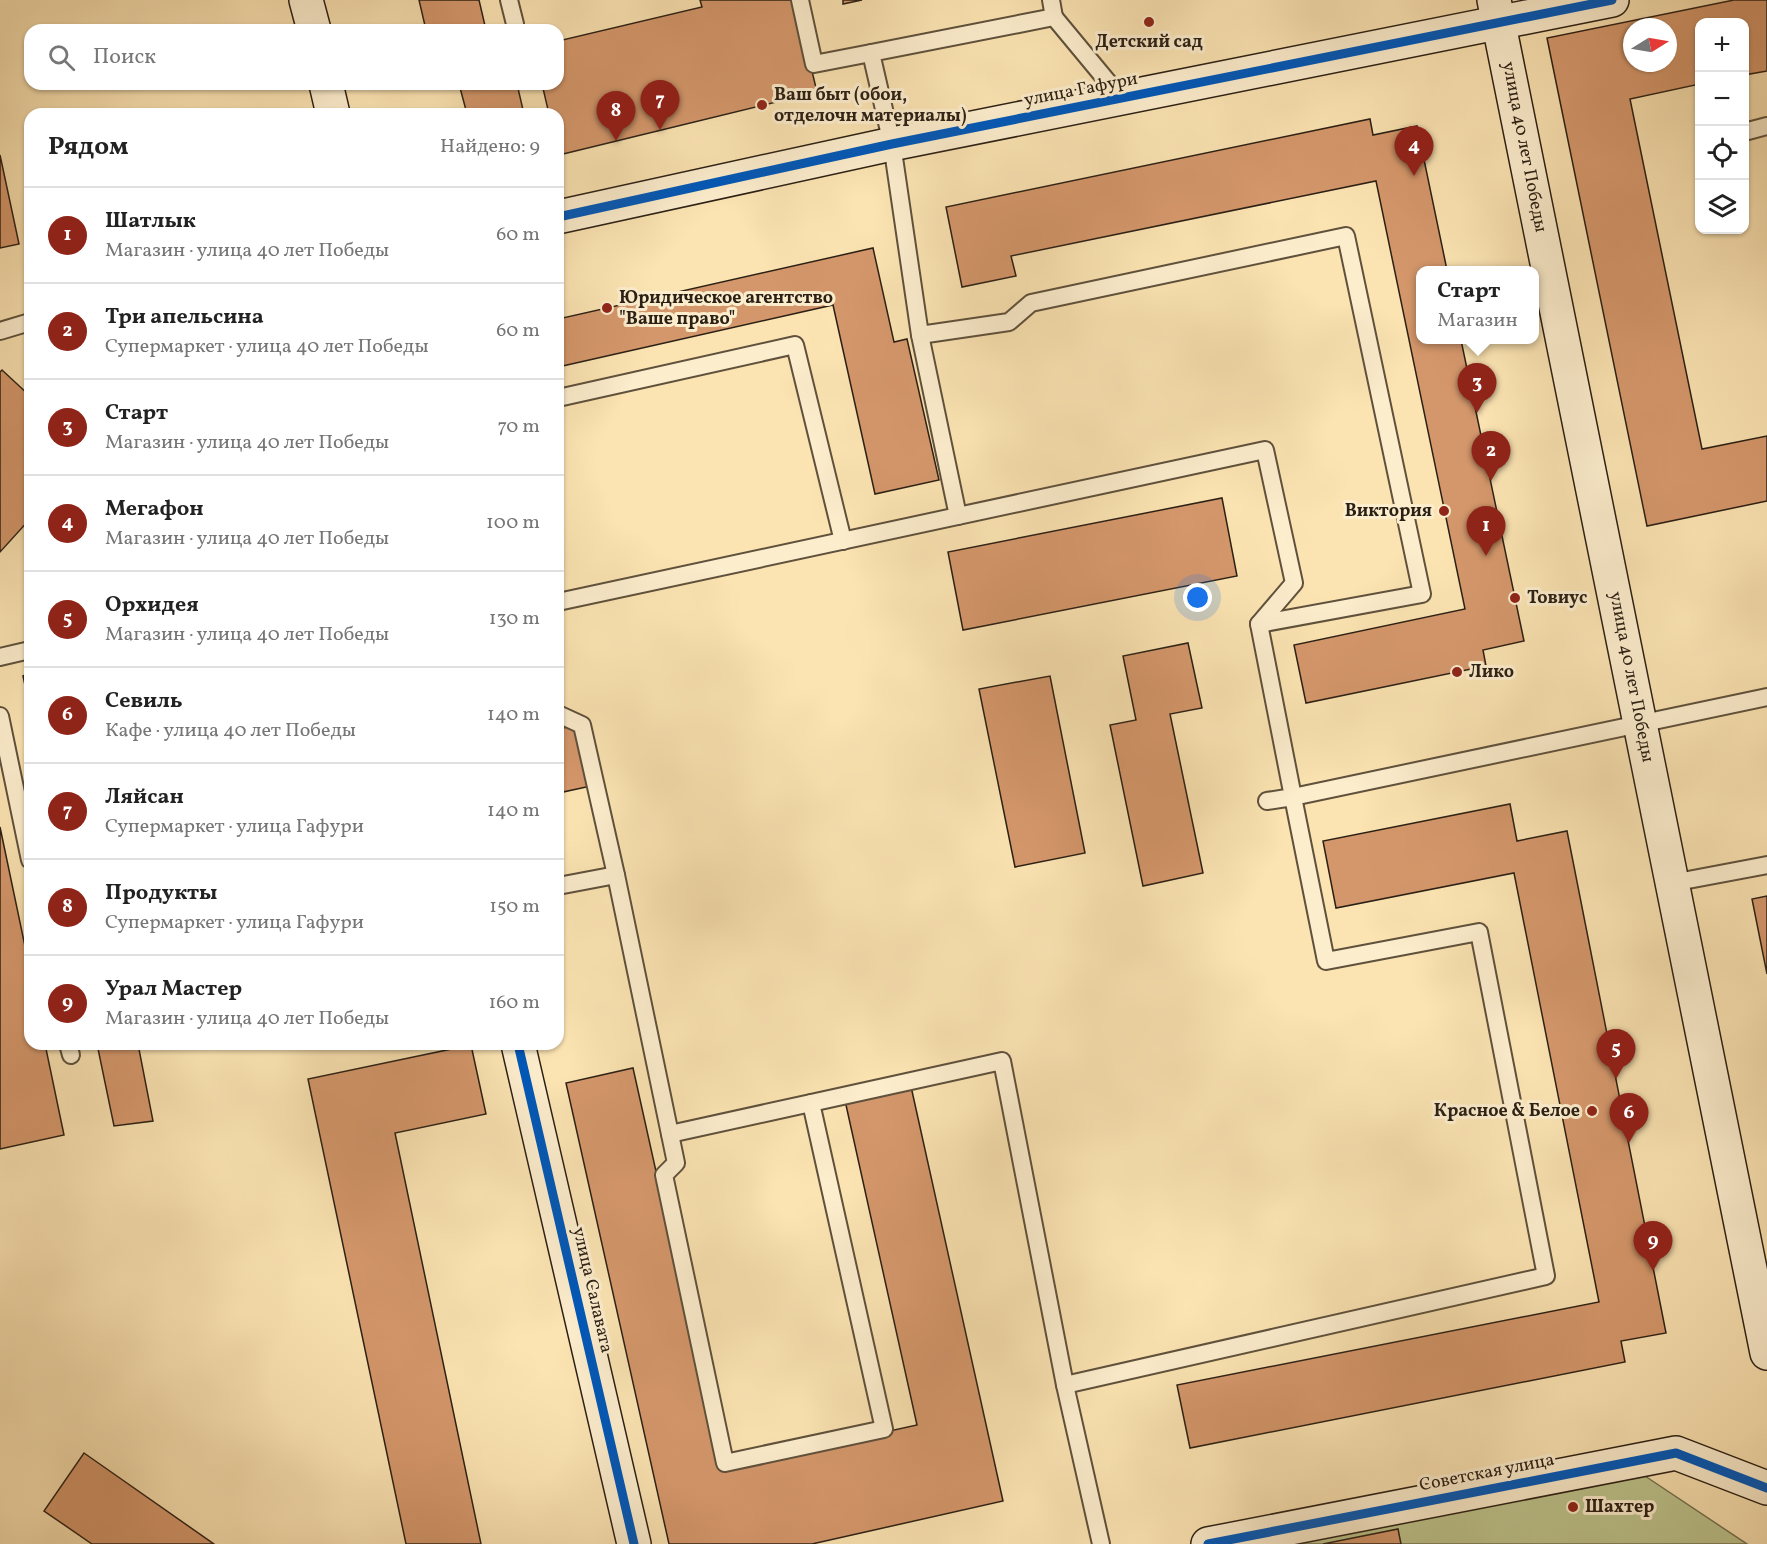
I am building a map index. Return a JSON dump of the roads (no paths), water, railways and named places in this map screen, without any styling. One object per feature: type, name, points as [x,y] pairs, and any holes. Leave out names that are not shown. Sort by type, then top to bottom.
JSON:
[{"type":"street","points":[[306,0],[312,24]]},
{"type":"street","name":"улица Гафури","points":[[564,216],[892,144],[1122,99],[1497,12],[1612,0]]},
{"type":"street","name":"улица 40 лет Победы","points":[[1497,12],[1767,1353]]},
{"type":"street","points":[[327,90],[332,108]]},
{"type":"street","name":"улица Салавата","points":[[519,1050],[634,1544]]},
{"type":"street","name":"Советская улица","points":[[1208,1544],[1676,1453],[1767,1488]]},
{"type":"lane","points":[[509,0],[515,24]]},
{"type":"lane","points":[[801,0],[814,64],[1054,17]]},
{"type":"lane","points":[[1051,0],[1054,17],[1122,99]]},
{"type":"lane","points":[[871,53],[892,144],[920,335],[958,516]]},
{"type":"lane","points":[[1749,130],[1767,126]]},
{"type":"lane","points":[[920,335],[1009,322],[1031,303],[1346,236],[1422,594],[1259,624]]},
{"type":"lane","points":[[0,331],[24,324]]},
{"type":"lane","points":[[564,397],[795,345],[843,541]]},
{"type":"lane","points":[[564,601],[1265,450],[1294,583],[1259,624]]},
{"type":"lane","points":[[1065,1385],[1546,1276],[1479,932],[1326,961],[1259,624]]},
{"type":"lane","points":[[0,657],[24,651]]},
{"type":"lane","points":[[1267,801],[1767,697]]},
{"type":"lane","points":[[0,716],[24,831]]},
{"type":"lane","points":[[564,717],[582,725],[616,875],[676,1162],[664,1176],[725,1463],[884,1429],[811,1103]]},
{"type":"lane","points":[[1672,883],[1767,865]]},
{"type":"lane","points":[[564,885],[616,875]]},
{"type":"lane","points":[[670,1134],[1002,1061],[1065,1385],[1101,1544]]},
{"type":"place","name":"Детский сад","points":[[1149,22]]},
{"type":"place","name":"Ваш быт (обои, отделочн материалы)","points":[[762,105]]},
{"type":"place","name":"Ляйсан","points":[[660,130]]},
{"type":"place","name":"Продукты","points":[[616,141]]},
{"type":"place","name":"Мегафон","points":[[1414,176]]},
{"type":"place","name":"Юридическое агентство \"Ваше право\"","points":[[607,308]]},
{"type":"place","name":"Старт","points":[[1477,413]]},
{"type":"place","name":"Три апельсина","points":[[1491,481]]},
{"type":"place","name":"Виктория","points":[[1444,511]]},
{"type":"place","name":"Шатлык","points":[[1486,556]]},
{"type":"place","name":"Товиус","points":[[1515,598]]},
{"type":"place","name":"Лико","points":[[1457,672]]},
{"type":"place","name":"Орхидея","points":[[1616,1079]]},
{"type":"place","name":"Красное & Белое","points":[[1592,1111]]},
{"type":"place","name":"Севиль","points":[[1629,1143]]},
{"type":"place","name":"Урал Мастер","points":[[1653,1271]]},
{"type":"place","name":"Шахтер","points":[[1573,1507]]}]
